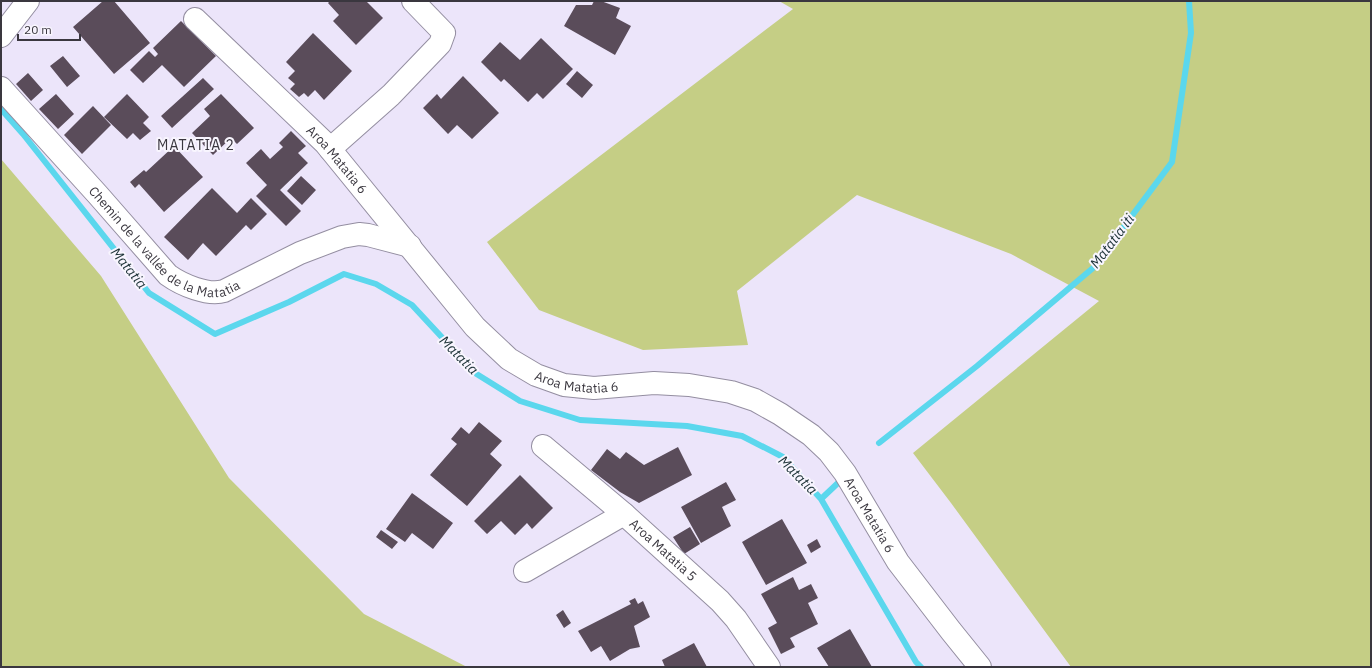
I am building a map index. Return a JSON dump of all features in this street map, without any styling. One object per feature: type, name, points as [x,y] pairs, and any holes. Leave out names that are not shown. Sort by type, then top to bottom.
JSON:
[{"type":"street","points":[[1,36],[28,1]]},
{"type":"street","points":[[330,149],[391,95],[440,44],[444,33],[413,1]]},
{"type":"street","name":"Aroa Matatia 6","points":[[195,20],[330,149],[475,326],[509,359],[536,375],[564,385],[594,388],[654,383],[689,385],[731,392],[755,400],[780,414],[811,435],[829,452],[845,472],[898,562],[980,667]]},
{"type":"street","name":"Chemin de la vallée de la Matatia","points":[[1,88],[93,189],[168,275],[175,280],[208,293],[224,291],[300,253],[335,239],[359,234],[410,246]]},
{"type":"street","name":"Aroa Matatia 5","points":[[543,446],[624,514],[720,601],[736,619],[769,667]]},
{"type":"street","points":[[525,571],[624,514]]},
{"type":"green space","points":[[779,1],[1371,1],[1371,667],[1071,667],[913,453],[1099,301],[1011,254],[857,195],[737,291],[748,345],[643,350],[539,310],[487,242],[793,9]]},
{"type":"green space","points":[[1,159],[101,276],[229,478],[364,614],[467,667],[1,667]]},
{"type":"building","points":[[103,1],[114,1],[150,43],[114,74],[73,27]]},
{"type":"building","points":[[330,1],[366,1],[383,18],[356,45],[333,21],[339,15],[328,3]]},
{"type":"building","points":[[594,1],[601,1],[620,8],[616,18],[631,26],[615,55],[564,26],[576,5],[592,5]]},
{"type":"building","points":[[181,21],[216,56],[184,87],[162,65],[143,83],[130,70],[149,51],[155,57],[158,54],[153,48]]},
{"type":"building","points":[[313,33],[352,71],[324,100],[315,90],[308,97],[304,93],[299,97],[290,89],[295,84],[288,78],[295,71],[286,62]]},
{"type":"building","points":[[541,38],[573,69],[543,99],[537,93],[528,102],[504,79],[501,82],[481,62],[500,42],[520,60]]},
{"type":"building","points":[[63,56],[80,76],[67,87],[50,66]]},
{"type":"building","points":[[577,71],[593,85],[582,98],[566,84]]},
{"type":"building","points":[[28,73],[43,90],[31,101],[16,84]]},
{"type":"building","points":[[463,76],[499,113],[472,139],[457,125],[448,134],[423,108],[437,94],[441,99]]},
{"type":"building","points":[[203,78],[214,89],[172,128],[161,116]]},
{"type":"building","points":[[56,94],[74,114],[58,129],[39,109]]},
{"type":"building","points":[[127,94],[149,117],[143,123],[151,131],[140,140],[133,133],[127,139],[104,117]]},
{"type":"building","points":[[221,94],[254,128],[237,144],[231,138],[213,155],[192,133],[210,116],[204,109]]},
{"type":"building","points":[[93,106],[111,125],[82,154],[64,135]]},
{"type":"building","points":[[291,131],[306,146],[298,153],[308,163],[280,190],[301,211],[286,226],[256,196],[267,185],[246,163],[261,149],[270,159],[283,147],[279,143]]},
{"type":"building","points":[[174,146],[203,177],[164,212],[139,184],[135,188],[130,182],[144,170],[146,172]]},
{"type":"building","points":[[301,176],[316,190],[302,205],[287,191]]},
{"type":"building","points":[[212,188],[237,213],[251,198],[267,214],[251,230],[246,225],[216,256],[203,243],[188,260],[164,237]]},
{"type":"building","points":[[479,422],[502,441],[490,454],[502,465],[467,506],[430,475],[457,444],[451,439],[461,427],[469,434]]},
{"type":"building","points":[[678,447],[692,475],[639,503],[620,492],[591,470],[607,449],[620,459],[626,452],[644,465]]},
{"type":"building","points":[[520,475],[553,508],[532,529],[527,523],[515,535],[501,521],[487,534],[474,521]]},
{"type":"building","points":[[726,482],[736,500],[722,507],[731,526],[701,543],[681,507]]},
{"type":"building","points":[[412,493],[453,523],[433,549],[412,533],[405,542],[386,529]]},
{"type":"building","points":[[782,519],[807,563],[766,585],[742,542]]},
{"type":"building","points":[[690,527],[700,544],[684,554],[673,537]]},
{"type":"building","points":[[381,530],[398,542],[392,549],[376,537]]},
{"type":"building","points":[[817,539],[821,547],[811,553],[807,545]]},
{"type":"building","points":[[793,577],[799,590],[811,584],[818,598],[808,603],[818,624],[790,638],[795,647],[781,654],[768,628],[777,623],[761,594]]},
{"type":"building","points":[[635,598],[638,604],[643,601],[650,617],[634,626],[640,647],[630,649],[610,661],[601,646],[591,652],[578,631],[631,604],[629,601]]},
{"type":"building","points":[[563,610],[571,623],[564,628],[556,615]]},
{"type":"building","points":[[850,629],[872,667],[829,667],[817,648]]},
{"type":"building","points":[[694,643],[707,667],[665,667],[662,660]]},
{"type":"waterway","name":"Matatia iti","points":[[879,443],[977,366],[1093,268],[1172,162],[1191,33],[1189,1]]},
{"type":"waterway","name":"Matatia","points":[[1,109],[23,134],[149,293],[215,334],[289,302],[344,274],[376,284],[412,305],[475,373],[520,401],[580,420],[687,426],[742,436],[783,457],[821,499],[916,662],[921,667]]},
{"type":"waterway","name":"Matatia iti","points":[[821,499],[839,482]]},
{"type":"district","name":"MATATIA 2","points":[[196,145]]}]
